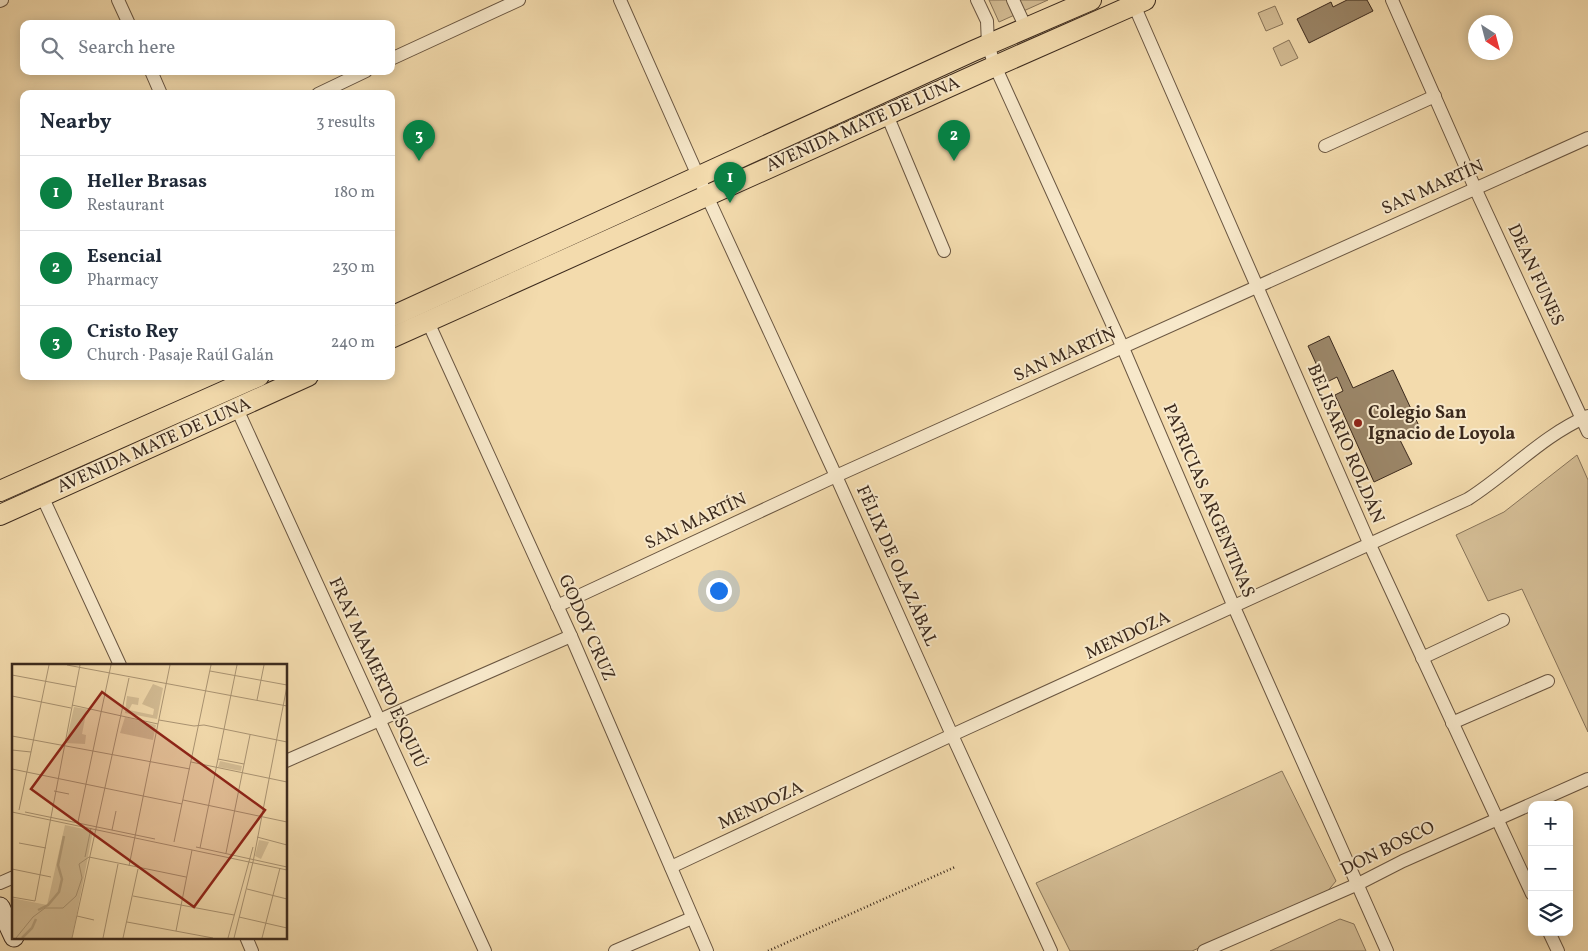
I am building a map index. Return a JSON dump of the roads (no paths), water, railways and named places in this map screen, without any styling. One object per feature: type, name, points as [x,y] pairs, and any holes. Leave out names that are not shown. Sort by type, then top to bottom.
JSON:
[{"type":"main road","name":"AVENIDA MATE DE LUNA","points":[[395,315],[1091,0]]},
{"type":"main road","name":"AVENIDA MATE DE LUNA","points":[[395,336],[1139,2]]},
{"type":"main road","name":"AVENIDA MATE DE LUNA","points":[[0,491],[250,380]]},
{"type":"main road","name":"AVENIDA MATE DE LUNA","points":[[0,516],[299,380]]},
{"type":"main road","points":[[0,907],[12,933]]},
{"type":"main road","points":[[14,938],[20,951]]},
{"type":"street","points":[[118,0],[127,20]]},
{"type":"street","points":[[395,58],[519,0]]},
{"type":"street","name":"FÉLIX DE OLAZÁBAL","points":[[620,0],[698,177],[1052,951]]},
{"type":"street","name":"PATRICIAS ARGENTINAS","points":[[977,0],[987,20],[988,45],[995,66],[1123,348],[1234,606],[1387,951]]},
{"type":"street","points":[[1013,0],[1026,28]]},
{"type":"street","name":"DEAN FUNES","points":[[1392,0],[1475,188],[1585,417],[1588,432]]},
{"type":"street","name":"BELISARIO ROLDÁN","points":[[1139,2],[1258,286],[1370,545],[1531,891]]},
{"type":"street","points":[[153,75],[159,90]]},
{"type":"street","points":[[326,90],[358,75]]},
{"type":"street","points":[[1325,146],[1435,96]]},
{"type":"street","points":[[887,115],[944,251]]},
{"type":"street","name":"SAN MARTÍN","points":[[557,606],[836,476],[1588,138]]},
{"type":"street","name":"GODOY CRUZ","points":[[428,322],[571,636],[707,951]]},
{"type":"street","name":"FRAY MAMERTO ESQUIÚ","points":[[237,409],[485,951]]},
{"type":"street","name":"MENDOZA","points":[[671,867],[952,735],[1468,499],[1490,485],[1540,444],[1585,417]]},
{"type":"street","points":[[42,496],[120,664]]},
{"type":"street","points":[[1422,658],[1502,620]]},
{"type":"street","points":[[288,760],[571,636]]},
{"type":"street","points":[[1452,723],[1548,681]]},
{"type":"street","name":"DON BOSCO","points":[[1204,951],[1358,884],[1497,818],[1588,779]]},
{"type":"street","points":[[0,883],[12,878]]},
{"type":"street","points":[[615,951],[692,918]]},
{"type":"street","points":[[1551,936],[1558,951]]},
{"type":"street","points":[[246,938],[252,951]]},
{"type":"place","name":"Cristo Rey","points":[[419,161]]},
{"type":"place","name":"Esencial","points":[[954,161]]},
{"type":"place","name":"Heller Brasas","points":[[730,203]]},
{"type":"place","name":"Colegio San Ignacio de Loyola","points":[[1358,423]]}]
